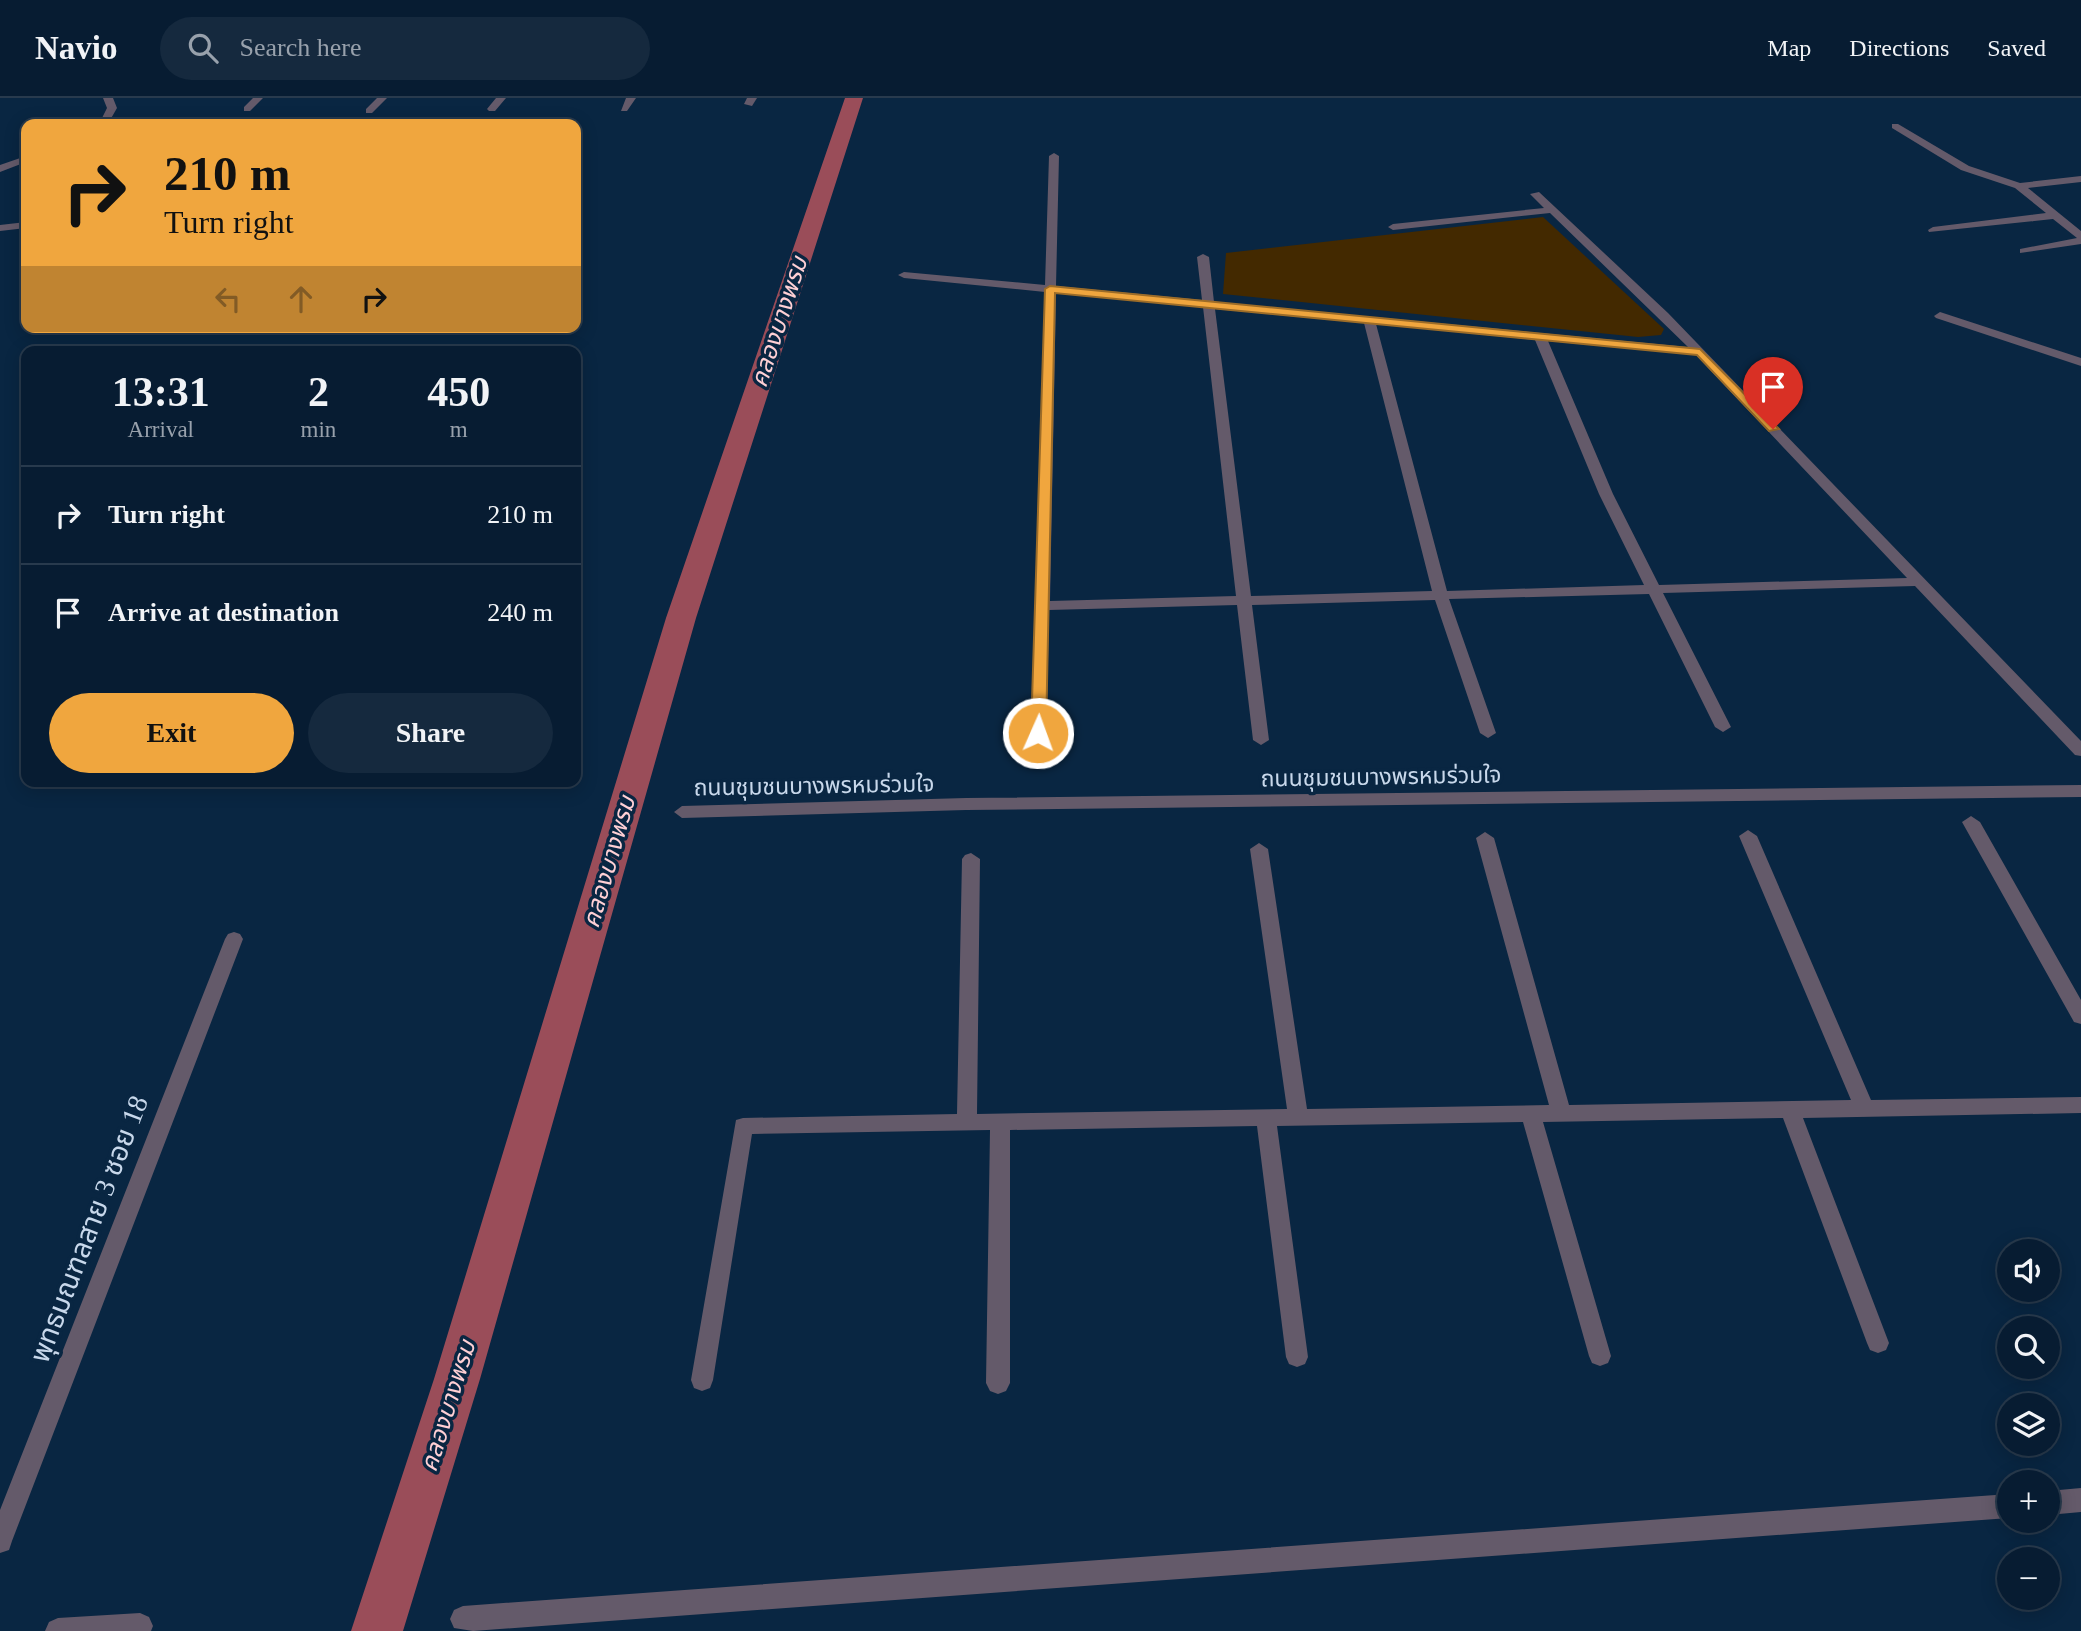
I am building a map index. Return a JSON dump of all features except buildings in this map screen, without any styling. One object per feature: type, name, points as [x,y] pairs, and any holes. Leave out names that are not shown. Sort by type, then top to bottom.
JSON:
[{"type":"street","points":[[106,119],[112,108],[108,98]]},
{"type":"street","points":[[247,109],[258,98]]},
{"type":"street","points":[[369,111],[382,98]]},
{"type":"street","points":[[492,109],[501,98]]},
{"type":"street","points":[[624,108],[631,98]]},
{"type":"street","points":[[1895,127],[1965,168],[2019,186],[2081,236]]},
{"type":"street","points":[[1038,759],[1054,156]]},
{"type":"street","points":[[0,169],[21,161]]},
{"type":"street","points":[[2019,186],[2081,179]]},
{"type":"street","points":[[1535,194],[1664,315],[2081,751]]},
{"type":"street","points":[[1392,227],[1552,210]]},
{"type":"street","points":[[1933,230],[2057,215]]},
{"type":"street","points":[[0,228],[21,226]]},
{"type":"street","points":[[2024,251],[2081,241]]},
{"type":"street","points":[[1203,257],[1261,740]]},
{"type":"street","points":[[904,275],[1700,352]]},
{"type":"street","points":[[1940,316],[2081,362]]},
{"type":"street","points":[[1369,320],[1441,596],[1488,733]]},
{"type":"street","points":[[1540,337],[1606,494],[1723,727]]},
{"type":"street","points":[[1042,606],[1919,582]]},
{"type":"street","name":"ถนนชุมชนบางพรหมร่วมใจ","points":[[682,812],[966,804],[2081,791]]},
{"type":"street","points":[[1971,822],[2081,1017]]},
{"type":"street","points":[[1748,836],[1865,1109]]},
{"type":"street","points":[[1485,838],[1561,1113]]},
{"type":"street","points":[[1259,849],[1298,1117]]},
{"type":"street","points":[[967,1122],[971,859]]},
{"type":"street","name":"พุทธมณฑลสาย 3 ซอย 18","points":[[0,1541],[234,939]]},
{"type":"street","points":[[702,1380],[743,1126],[2081,1105]]},
{"type":"street","points":[[1790,1110],[1878,1343]]},
{"type":"street","points":[[1531,1114],[1600,1356]]},
{"type":"street","points":[[1266,1118],[1297,1357]]},
{"type":"street","points":[[998,1383],[1000,1122]]},
{"type":"street","points":[[2060,1502],[2081,1500]]},
{"type":"street","points":[[463,1619],[1997,1507]]},
{"type":"street","points":[[58,1631],[140,1626]]},
{"type":"shaded area","points":[[1543,217],[1664,329],[1661,335],[1638,337],[1223,294],[1226,253]]},
{"type":"waterway","name":"คลองบางพรม","points":[[377,1631],[457,1379],[681,618],[854,98]]},
{"type":"route","points":[[1038,733],[1050,289],[1700,352],[1773,429]]}]
